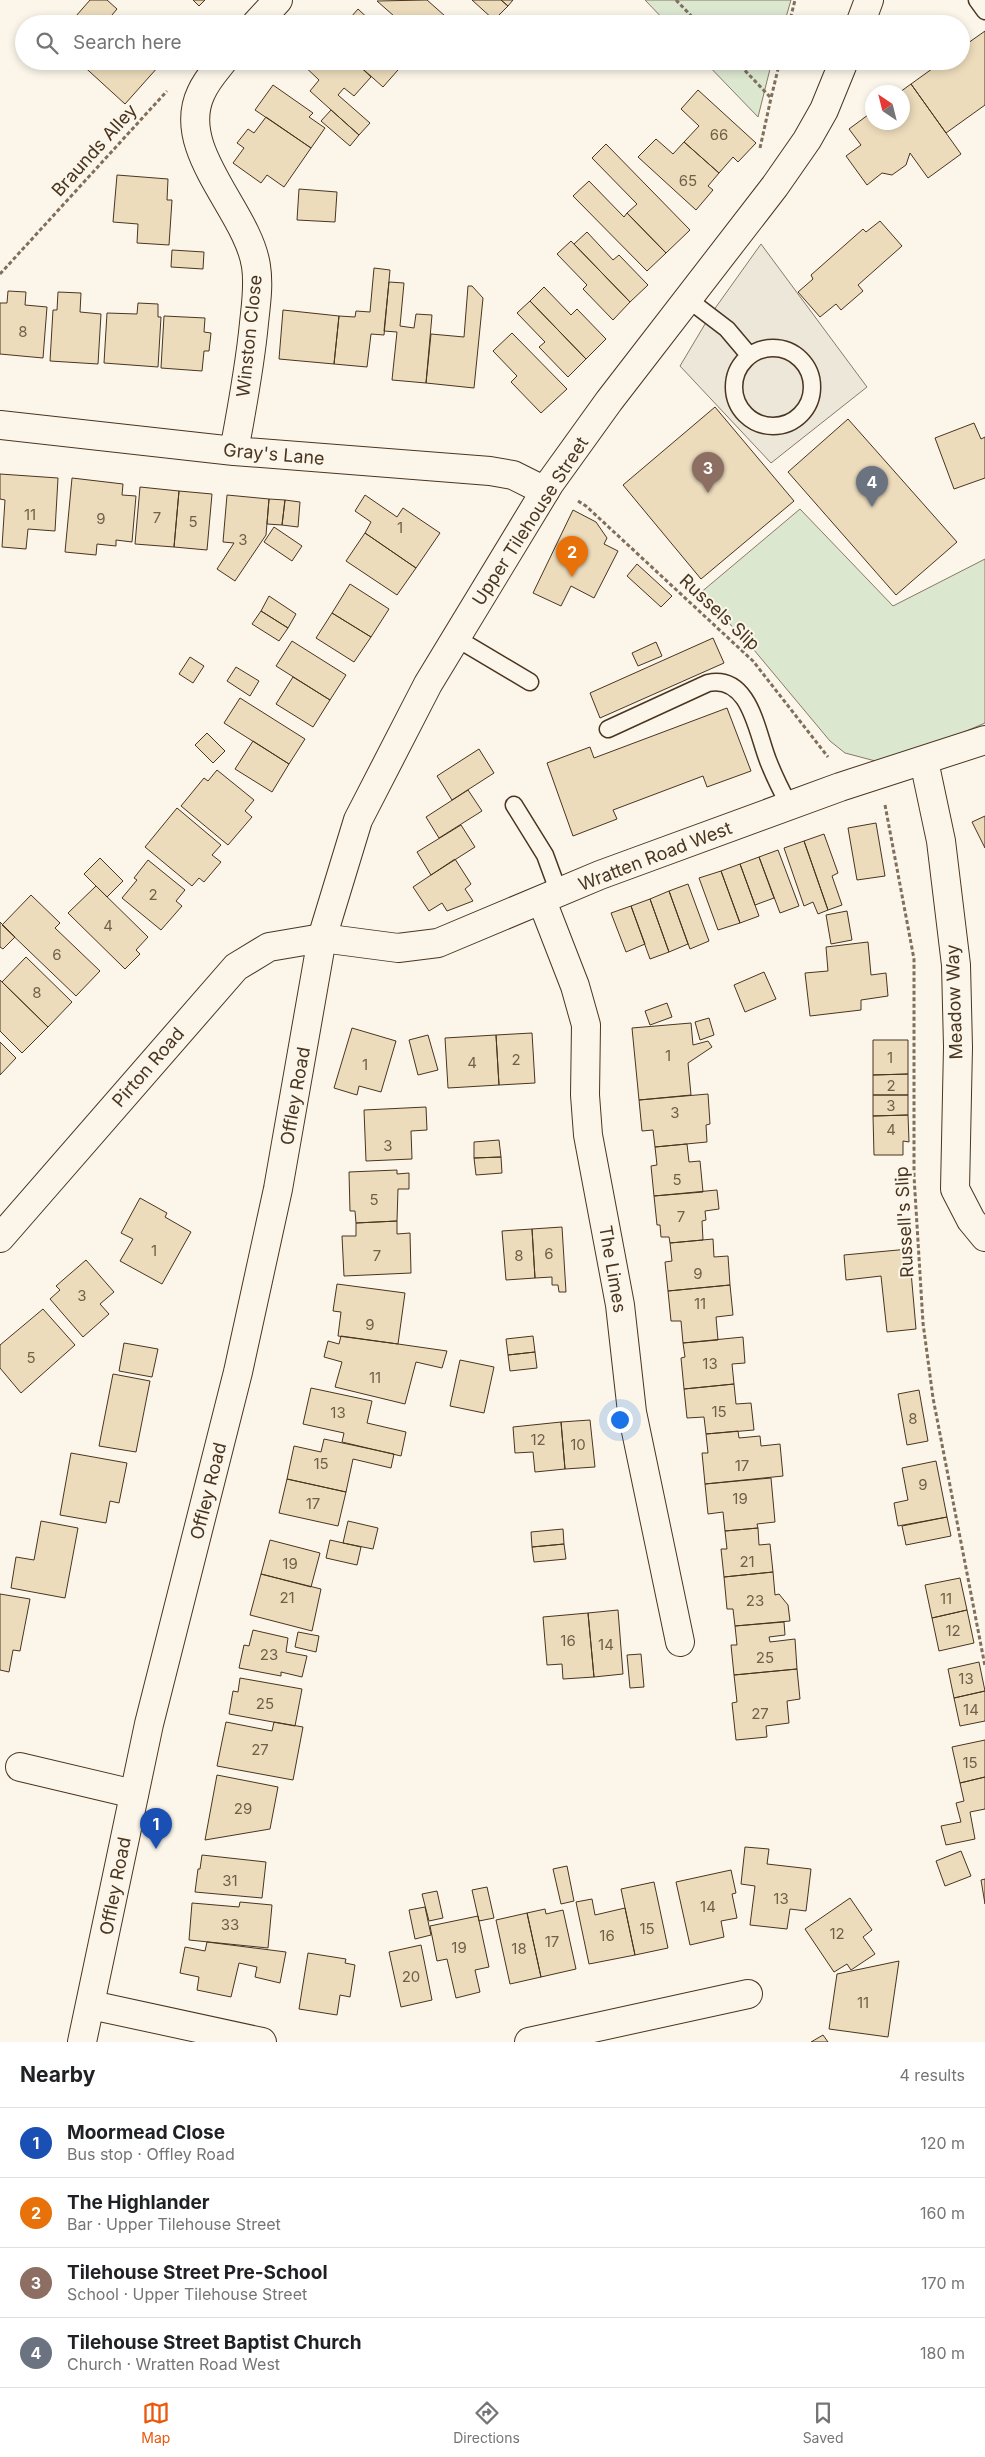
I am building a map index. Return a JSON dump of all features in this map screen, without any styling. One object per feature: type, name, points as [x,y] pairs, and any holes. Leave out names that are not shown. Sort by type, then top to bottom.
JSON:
[{"type":"street","points":[[264,15],[278,0]]},
{"type":"street","points":[[863,15],[869,0]]},
{"type":"street","name":"Winston Close","points":[[216,70],[200,94],[196,110],[197,127],[206,163],[250,243],[256,265],[258,285],[250,368],[234,451]]},
{"type":"street","name":"Upper Tilehouse Street","points":[[322,938],[358,820],[428,684],[548,487],[609,401],[689,300],[807,140],[824,110],[840,70]]},
{"type":"street","name":"Gray's Lane","points":[[0,425],[234,451],[490,471],[513,475],[548,487]]},
{"type":"street","name":"Wratten Road West","points":[[322,938],[398,948],[438,943],[600,875],[840,787],[985,740]]},
{"type":"street","name":"Meadow Way","points":[[924,761],[941,841],[956,965],[958,1047],[956,1189],[971,1220],[985,1237]]},
{"type":"street","name":"The Limes","points":[[551,897],[586,1025],[585,1095],[588,1135],[620,1305],[632,1412],[680,1642]]},
{"type":"street","name":"Pirton Road","points":[[0,1238],[236,967],[269,948],[322,938]]},
{"type":"street","name":"Offley Road","points":[[82,2042],[149,1724],[238,1372],[278,1189],[322,938]]},
{"type":"street","points":[[20,1766],[134,1794]]},
{"type":"street","points":[[529,2042],[748,1994]]},
{"type":"street","points":[[91,2004],[262,2042]]},
{"type":"lane","points":[[977,0],[985,11]]},
{"type":"lane","points":[[689,300],[727,329],[749,355]]},
{"type":"lane","points":[[775,347],[789,350],[804,364],[812,382],[811,396],[806,408],[796,419],[784,425],[770,426],[756,423],[745,415],[737,404],[733,391],[734,377],[739,364],[749,355],[761,348],[775,347]]},
{"type":"lane","points":[[456,638],[530,682]]},
{"type":"lane","points":[[608,729],[708,683],[717,681],[730,685],[749,705],[769,763],[789,806]]},
{"type":"lane","points":[[514,805],[545,855],[551,897]]},
{"type":"path","points":[[676,0],[690,15]]},
{"type":"path","points":[[791,15],[795,0]]},
{"type":"path","points":[[745,70],[771,98],[778,70]]},
{"type":"path","name":"Braunds Alley","points":[[0,274],[168,89]]},
{"type":"path","name":"Russels Slip","points":[[548,487],[586,506],[753,661],[824,750],[834,768],[840,787]]},
{"type":"path","name":"Russell's Slip","points":[[879,775],[914,959],[914,1176],[923,1323],[933,1398],[985,1666]]},
{"type":"green space","points":[[645,0],[791,0],[787,15],[659,15]]},
{"type":"green space","points":[[713,70],[770,70],[758,117]]},
{"type":"green space","points":[[800,509],[893,606],[985,559],[985,723],[922,750],[883,763],[845,753],[830,741],[744,638],[699,594]]},
{"type":"shaded area","points":[[761,244],[867,387],[771,463],[680,366],[711,314]]},
{"type":"building","points":[[90,0],[107,0],[117,9],[112,15],[77,15]]},
{"type":"building","points":[[193,0],[205,0],[199,6]]},
{"type":"building","points":[[427,0],[444,15],[393,15],[377,1]]},
{"type":"building","points":[[472,0],[501,0],[508,6],[499,15],[488,15]]},
{"type":"building","points":[[501,0],[513,0],[508,6]]},
{"type":"building","points":[[358,9],[364,15],[353,15]]},
{"type":"building","points":[[985,31],[985,105],[946,133],[911,84],[930,70],[970,70],[970,42]]},
{"type":"building","points":[[88,70],[155,70],[125,104]]},
{"type":"building","points":[[308,70],[364,70],[371,77],[354,96],[344,88],[338,95],[370,123],[359,135],[310,91],[319,80]]},
{"type":"building","points":[[364,70],[398,70],[383,87]]},
{"type":"building","points":[[911,84],[961,154],[928,178],[910,153],[906,165],[892,175],[882,173],[867,185],[846,156],[861,145],[849,129],[865,117],[865,130],[910,130]]},
{"type":"building","points":[[273,85],[313,113],[309,117],[325,128],[311,148],[255,110]]},
{"type":"building","points":[[698,90],[756,143],[738,162],[733,157],[719,173],[684,142],[699,126],[681,109]]},
{"type":"building","points":[[331,110],[359,135],[350,146],[321,121]]},
{"type":"building","points":[[266,117],[311,148],[284,187],[267,175],[261,183],[233,163],[244,148],[237,143],[248,129],[254,133]]},
{"type":"building","points":[[656,139],[673,154],[684,142],[719,173],[708,186],[713,190],[696,210],[638,157]]},
{"type":"building","points":[[606,144],[690,230],[666,253],[627,213],[637,204],[592,158]]},
{"type":"building","points":[[117,175],[168,179],[167,200],[172,200],[169,245],[137,243],[138,224],[113,222]]},
{"type":"building","points":[[589,181],[624,217],[627,213],[666,253],[647,271],[573,196]]},
{"type":"building","points":[[299,189],[337,192],[335,222],[297,220]]},
{"type":"building","points":[[880,221],[902,246],[858,285],[863,291],[841,310],[836,304],[820,317],[798,292],[813,279],[811,275],[863,229],[866,232]]},
{"type":"building","points":[[587,232],[613,260],[619,255],[648,285],[630,302],[574,244]]},
{"type":"building","points":[[571,241],[630,302],[613,320],[583,289],[587,285],[557,254]]},
{"type":"building","points":[[172,250],[204,252],[203,269],[171,267]]},
{"type":"building","points":[[374,268],[390,270],[384,335],[371,334],[367,367],[334,364],[339,316],[355,317],[356,311],[370,312]]},
{"type":"building","points":[[389,282],[404,283],[400,326],[414,328],[416,314],[432,315],[426,383],[392,380],[397,332],[384,331]]},
{"type":"building","points":[[468,286],[472,286],[483,298],[474,388],[426,383],[431,334],[464,337]]},
{"type":"building","points":[[544,287],[571,315],[577,309],[606,339],[586,359],[530,301]]},
{"type":"building","points":[[8,291],[26,292],[25,305],[47,307],[43,358],[0,354],[0,303],[7,303]]},
{"type":"building","points":[[58,292],[81,293],[80,312],[101,314],[98,364],[50,361],[53,310],[57,310]]},
{"type":"building","points":[[530,301],[586,359],[568,377],[539,347],[545,342],[517,313]]},
{"type":"building","points":[[138,303],[158,304],[158,317],[161,317],[158,367],[104,363],[107,313],[137,314]]},
{"type":"building","points":[[283,310],[339,316],[334,364],[279,359]]},
{"type":"building","points":[[164,316],[205,318],[204,332],[211,333],[209,351],[204,351],[202,371],[161,368]]},
{"type":"building","points":[[512,333],[567,389],[541,413],[511,382],[517,376],[493,351]]},
{"type":"building","points":[[715,407],[794,501],[701,579],[623,485]]},
{"type":"building","points":[[848,419],[957,542],[896,595],[788,472]]},
{"type":"building","points":[[974,423],[981,439],[985,437],[985,478],[954,489],[935,438]]},
{"type":"building","points":[[0,474],[58,478],[55,531],[28,529],[26,549],[2,547],[5,500],[0,499]]},
{"type":"building","points":[[72,478],[123,484],[122,495],[136,496],[132,542],[116,540],[116,546],[97,544],[96,555],[65,552]]},
{"type":"building","points":[[140,487],[179,491],[174,547],[135,544]]},
{"type":"building","points":[[179,491],[212,494],[207,550],[174,547]]},
{"type":"building","points":[[227,495],[269,499],[266,535],[235,581],[217,569],[234,543],[223,542]]},
{"type":"building","points":[[365,495],[397,517],[403,508],[440,533],[416,568],[365,533],[371,522],[355,511]]},
{"type":"building","points":[[269,499],[285,500],[282,525],[267,524]]},
{"type":"building","points":[[285,500],[300,502],[298,527],[282,525]]},
{"type":"building","points":[[573,510],[596,522],[607,538],[604,544],[618,551],[594,598],[571,586],[561,606],[533,593]]},
{"type":"building","points":[[274,527],[302,546],[292,561],[264,542]]},
{"type":"building","points":[[365,533],[416,568],[397,595],[346,561]]},
{"type":"building","points":[[637,564],[672,596],[661,607],[627,576]]},
{"type":"building","points":[[350,584],[389,609],[371,637],[332,613]]},
{"type":"building","points":[[269,596],[296,614],[288,628],[261,611]]},
{"type":"building","points":[[261,611],[288,628],[279,641],[252,624]]},
{"type":"building","points":[[332,613],[371,637],[354,662],[316,638]]},
{"type":"building","points":[[713,638],[724,663],[600,718],[590,693]]},
{"type":"building","points":[[292,641],[346,675],[330,700],[276,666]]},
{"type":"building","points":[[656,642],[662,656],[638,666],[632,653]]},
{"type":"building","points":[[190,657],[204,666],[193,683],[179,674]]},
{"type":"building","points":[[236,667],[259,681],[250,696],[227,681]]},
{"type":"building","points":[[293,677],[330,700],[313,727],[276,704]]},
{"type":"building","points":[[240,698],[305,739],[289,764],[224,723]]},
{"type":"building","points":[[727,708],[751,771],[707,787],[703,776],[613,810],[617,819],[573,836],[547,763],[590,747],[594,758]]},
{"type":"building","points":[[207,733],[225,751],[213,763],[195,745]]},
{"type":"building","points":[[253,741],[289,764],[272,792],[235,769]]},
{"type":"building","points":[[479,749],[494,773],[452,800],[437,776]]},
{"type":"building","points":[[217,770],[254,800],[245,811],[252,817],[228,845],[181,806],[204,778],[208,781]]},
{"type":"building","points":[[468,790],[482,811],[439,838],[426,817]]},
{"type":"building","points":[[177,808],[221,845],[212,855],[221,862],[204,882],[199,878],[192,886],[145,847]]},
{"type":"building","points":[[985,816],[985,848],[972,822]]},
{"type":"building","points":[[876,823],[885,876],[857,880],[848,828]]},
{"type":"building","points":[[461,825],[475,847],[431,875],[417,852]]},
{"type":"building","points":[[824,834],[838,873],[832,876],[842,905],[828,910],[804,841]]},
{"type":"building","points":[[804,841],[828,910],[818,914],[813,902],[804,906],[784,848]]},
{"type":"building","points":[[778,850],[799,906],[780,913],[759,857]]},
{"type":"building","points":[[759,857],[774,898],[755,905],[740,864]]},
{"type":"building","points":[[100,858],[123,881],[107,897],[84,874]]},
{"type":"building","points":[[455,859],[471,884],[465,889],[473,901],[447,911],[442,903],[429,911],[413,887]]},
{"type":"building","points":[[148,860],[185,890],[176,901],[182,906],[161,930],[122,898],[137,880],[134,878]]},
{"type":"building","points":[[740,864],[759,916],[740,923],[721,871]]},
{"type":"building","points":[[721,871],[740,923],[718,930],[699,878]]},
{"type":"building","points":[[688,884],[709,941],[690,949],[669,891]]},
{"type":"building","points":[[96,886],[148,937],[136,950],[140,954],[125,969],[68,913]]},
{"type":"building","points":[[669,891],[688,944],[669,952],[650,899]]},
{"type":"building","points":[[31,895],[60,923],[55,928],[100,971],[76,996],[2,925]]},
{"type":"building","points":[[650,899],[669,952],[650,959],[631,906]]},
{"type":"building","points":[[631,906],[645,944],[626,952],[611,913]]},
{"type":"building","points":[[847,911],[852,940],[831,944],[826,915]]},
{"type":"building","points":[[0,922],[15,937],[3,949],[0,947]]},
{"type":"building","points":[[868,942],[871,975],[886,973],[888,996],[861,1000],[861,1010],[810,1016],[805,973],[828,971],[826,947]]},
{"type":"building","points":[[26,957],[72,1002],[48,1027],[2,982]]},
{"type":"building","points":[[764,972],[776,999],[745,1012],[734,985]]},
{"type":"building","points":[[0,980],[48,1027],[22,1053],[0,1031]]},
{"type":"building","points":[[667,1003],[672,1017],[650,1025],[645,1011]]},
{"type":"building","points":[[709,1018],[714,1035],[700,1040],[695,1022]]},
{"type":"building","points":[[691,1023],[693,1045],[708,1041],[712,1047],[688,1063],[691,1095],[639,1100],[632,1028]]},
{"type":"building","points":[[352,1028],[396,1041],[381,1092],[359,1086],[357,1095],[334,1088]]},
{"type":"building","points":[[532,1033],[535,1083],[499,1085],[496,1035]]},
{"type":"building","points":[[428,1035],[438,1070],[418,1075],[409,1040]]},
{"type":"building","points":[[496,1035],[499,1085],[448,1088],[445,1038]]},
{"type":"building","points":[[873,1040],[908,1040],[908,1074],[873,1075]]},
{"type":"building","points":[[0,1042],[16,1058],[0,1075]]},
{"type":"building","points":[[908,1074],[908,1095],[873,1095],[873,1075]]},
{"type":"building","points":[[708,1094],[710,1124],[706,1125],[707,1142],[655,1147],[653,1130],[642,1131],[639,1100]]},
{"type":"building","points":[[873,1095],[908,1095],[908,1115],[873,1116]]},
{"type":"building","points":[[426,1107],[427,1130],[411,1131],[412,1159],[366,1161],[364,1110]]},
{"type":"building","points":[[908,1115],[909,1142],[903,1141],[903,1155],[874,1155],[873,1116]]},
{"type":"building","points":[[499,1140],[501,1157],[474,1158],[474,1142]]},
{"type":"building","points":[[687,1144],[689,1162],[700,1161],[703,1192],[654,1196],[651,1166],[657,1165],[655,1147]]},
{"type":"building","points":[[501,1157],[502,1173],[476,1175],[474,1158]]},
{"type":"building","points":[[397,1170],[397,1174],[409,1173],[409,1189],[398,1189],[397,1221],[356,1223],[355,1211],[350,1211],[349,1172]]},
{"type":"building","points":[[717,1190],[719,1209],[705,1211],[706,1220],[702,1221],[703,1240],[670,1243],[669,1237],[661,1237],[660,1225],[657,1225],[654,1196]]},
{"type":"building","points":[[140,1198],[167,1213],[165,1217],[191,1232],[162,1284],[120,1261],[133,1239],[121,1233]]},
{"type":"building","points":[[397,1221],[397,1234],[410,1233],[411,1273],[344,1276],[342,1236],[356,1236],[356,1223]]},
{"type":"building","points":[[562,1227],[566,1292],[559,1292],[558,1285],[552,1285],[552,1277],[535,1278],[532,1229]]},
{"type":"building","points":[[532,1229],[535,1278],[506,1280],[502,1231]]},
{"type":"building","points":[[713,1239],[714,1257],[728,1256],[730,1285],[668,1291],[665,1262],[672,1261],[670,1243]]},
{"type":"building","points":[[909,1249],[916,1329],[887,1332],[881,1276],[846,1280],[844,1255]]},
{"type":"building","points":[[86,1260],[114,1292],[100,1304],[109,1314],[83,1337],[50,1299],[60,1290],[56,1286]]},
{"type":"building","points":[[337,1284],[405,1293],[398,1344],[338,1336],[341,1312],[333,1311]]},
{"type":"building","points":[[730,1285],[733,1315],[716,1317],[718,1340],[683,1343],[681,1321],[671,1321],[668,1291]]},
{"type":"building","points":[[43,1309],[75,1345],[21,1393],[0,1368],[0,1345]]},
{"type":"building","points":[[341,1336],[447,1351],[442,1368],[416,1362],[405,1404],[335,1387],[342,1362],[324,1357],[328,1341],[339,1344]]},
{"type":"building","points":[[533,1336],[535,1352],[508,1355],[506,1339]]},
{"type":"building","points":[[743,1337],[745,1363],[732,1364],[734,1384],[684,1389],[681,1358],[685,1357],[683,1343]]},
{"type":"building","points":[[124,1343],[158,1349],[152,1377],[119,1371]]},
{"type":"building","points":[[535,1352],[537,1368],[510,1371],[508,1355]]},
{"type":"building","points":[[460,1360],[494,1367],[484,1413],[450,1406]]},
{"type":"building","points":[[113,1374],[150,1381],[136,1452],[99,1446]]},
{"type":"building","points":[[734,1384],[736,1404],[751,1403],[754,1430],[706,1434],[704,1417],[687,1418],[684,1389]]},
{"type":"building","points":[[311,1388],[372,1401],[367,1423],[406,1432],[401,1456],[342,1442],[344,1433],[303,1424]]},
{"type":"building","points":[[919,1390],[928,1441],[907,1445],[898,1394]]},
{"type":"building","points":[[590,1420],[595,1467],[565,1469],[561,1422]]},
{"type":"building","points":[[561,1422],[565,1469],[535,1472],[533,1452],[515,1453],[513,1427]]},
{"type":"building","points":[[738,1431],[739,1438],[760,1436],[761,1446],[780,1444],[783,1476],[705,1484],[702,1453],[708,1453],[706,1434]]},
{"type":"building","points":[[324,1439],[394,1454],[391,1468],[353,1459],[346,1492],[287,1479],[294,1446],[321,1452]]},
{"type":"building","points":[[71,1453],[127,1463],[119,1503],[110,1501],[106,1523],[60,1515]]},
{"type":"building","points":[[936,1461],[947,1517],[898,1526],[894,1503],[908,1500],[902,1468]]},
{"type":"building","points":[[771,1478],[775,1522],[757,1524],[758,1528],[725,1531],[723,1512],[708,1514],[705,1484]]},
{"type":"building","points":[[287,1479],[346,1492],[338,1526],[279,1513]]},
{"type":"building","points":[[947,1517],[951,1536],[906,1545],[902,1526]]},
{"type":"building","points":[[41,1521],[78,1528],[65,1598],[11,1588],[16,1557],[34,1560]]},
{"type":"building","points":[[348,1521],[378,1528],[373,1549],[343,1543]]},
{"type":"building","points":[[758,1528],[759,1545],[770,1544],[773,1572],[724,1577],[721,1549],[727,1549],[725,1531]]},
{"type":"building","points":[[563,1529],[564,1544],[532,1547],[531,1532]]},
{"type":"building","points":[[270,1540],[320,1553],[311,1587],[261,1574]]},
{"type":"building","points":[[330,1540],[361,1547],[357,1565],[326,1558]]},
{"type":"building","points":[[564,1544],[566,1559],[534,1562],[532,1547]]},
{"type":"building","points":[[773,1572],[775,1595],[779,1594],[788,1605],[790,1621],[735,1626],[733,1609],[727,1609],[724,1577]]},
{"type":"building","points":[[261,1574],[321,1589],[312,1631],[250,1615]]},
{"type":"building","points":[[960,1578],[967,1610],[932,1618],[925,1585]]},
{"type":"building","points":[[0,1594],[30,1599],[20,1651],[13,1650],[9,1672],[0,1670]]},
{"type":"building","points":[[618,1610],[623,1674],[594,1677],[588,1613]]},
{"type":"building","points":[[967,1610],[974,1643],[939,1651],[932,1618]]},
{"type":"building","points":[[588,1613],[594,1677],[563,1679],[562,1664],[547,1665],[543,1617]]},
{"type":"building","points":[[784,1622],[785,1635],[769,1637],[770,1642],[795,1639],[797,1669],[734,1675],[731,1645],[737,1645],[735,1626]]},
{"type":"building","points":[[253,1630],[288,1638],[286,1652],[307,1656],[302,1677],[281,1672],[281,1676],[239,1668],[244,1645],[249,1646]]},
{"type":"building","points":[[298,1632],[319,1636],[316,1652],[295,1647]]},
{"type":"building","points":[[641,1654],[644,1687],[630,1688],[627,1655]]},
{"type":"building","points":[[979,1662],[985,1691],[954,1698],[948,1669]]},
{"type":"building","points":[[797,1669],[800,1699],[787,1701],[789,1723],[766,1726],[767,1737],[736,1740],[732,1703],[737,1702],[734,1675]]},
{"type":"building","points":[[240,1678],[302,1689],[295,1726],[229,1714],[233,1691],[238,1692]]},
{"type":"building","points":[[985,1691],[985,1721],[960,1726],[954,1698]]},
{"type":"building","points":[[226,1722],[272,1731],[274,1722],[303,1727],[293,1780],[217,1766]]},
{"type":"building","points":[[985,1740],[985,1777],[960,1783],[952,1747]]},
{"type":"building","points":[[217,1775],[278,1787],[270,1829],[205,1840]]},
{"type":"building","points":[[985,1777],[985,1809],[970,1812],[975,1839],[946,1845],[941,1826],[961,1822],[956,1803],[964,1801],[960,1783]]},
{"type":"building","points":[[745,1847],[769,1849],[767,1864],[811,1869],[806,1911],[790,1909],[787,1929],[750,1925],[755,1886],[741,1884]]},
{"type":"building","points":[[961,1851],[971,1876],[945,1886],[936,1861]]},
{"type":"building","points":[[202,1855],[266,1862],[262,1898],[195,1892]]},
{"type":"building","points":[[567,1866],[574,1901],[561,1904],[553,1869]]},
{"type":"building","points":[[731,1870],[736,1893],[732,1894],[737,1918],[721,1921],[724,1937],[690,1945],[676,1882]]},
{"type":"building","points":[[985,1879],[985,1904],[981,1880]]},
{"type":"building","points":[[654,1882],[668,1948],[635,1955],[621,1889]]},
{"type":"building","points":[[487,1887],[494,1918],[479,1921],[472,1890]]},
{"type":"building","points":[[437,1891],[443,1918],[429,1921],[422,1894]]},
{"type":"building","points":[[850,1898],[872,1930],[863,1937],[875,1954],[851,1970],[847,1964],[834,1972],[805,1929]]},
{"type":"building","points":[[592,1899],[595,1915],[625,1908],[635,1955],[589,1964],[576,1902]]},
{"type":"building","points":[[240,1902],[272,1905],[268,1948],[189,1940],[192,1903],[239,1907]]},
{"type":"building","points":[[425,1907],[431,1935],[415,1939],[409,1910]]},
{"type":"building","points":[[545,1909],[546,1914],[563,1910],[576,1969],[541,1977],[527,1913]]},
{"type":"building","points":[[527,1913],[541,1977],[510,1984],[496,1920]]},
{"type":"building","points":[[478,1916],[489,1967],[475,1970],[480,1992],[456,1998],[447,1959],[437,1961],[430,1926]]},
{"type":"building","points":[[207,1942],[286,1952],[280,1983],[255,1977],[257,1967],[239,1963],[231,1997],[197,1990],[199,1977],[180,1973],[185,1947],[205,1951]]},
{"type":"building","points":[[421,1945],[432,2000],[401,2007],[389,1952]]},
{"type":"building","points":[[308,1953],[346,1959],[345,1963],[355,1965],[350,1997],[340,1995],[337,2015],[299,2009]]},
{"type":"building","points":[[899,1961],[888,2037],[829,2029],[837,1974]]},
{"type":"building","points":[[823,2035],[828,2042],[811,2042]]},
{"type":"place","name":"Tilehouse Street Pre-School","points":[[708,493]]},
{"type":"place","name":"Tilehouse Street Baptist Church","points":[[872,507]]},
{"type":"place","name":"The Highlander","points":[[572,577]]},
{"type":"place","name":"Moormead Close","points":[[156,1849]]}]
